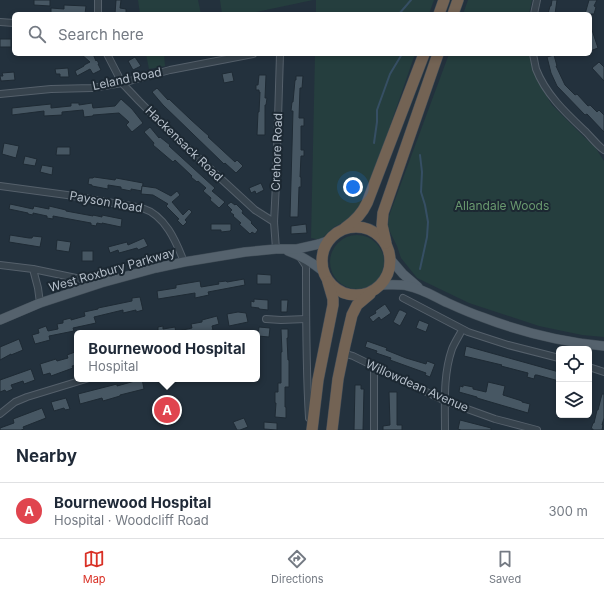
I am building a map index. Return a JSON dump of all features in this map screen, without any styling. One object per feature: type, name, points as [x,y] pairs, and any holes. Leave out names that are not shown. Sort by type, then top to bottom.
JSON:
[{"type":"highway","points":[[440,12],[444,0]]},
{"type":"highway","points":[[454,12],[458,0]]},
{"type":"highway","points":[[311,430],[318,380],[333,305],[333,299],[322,261],[323,253],[330,240],[356,220],[365,207],[423,56]]},
{"type":"highway","points":[[332,430],[343,353],[354,311],[358,304],[376,289],[390,270],[390,253],[382,225],[383,213],[437,56]]},
{"type":"highway","points":[[339,232],[350,227],[366,228],[380,236],[387,245]]},
{"type":"highway","points":[[325,275],[334,287],[346,294],[358,296],[364,295],[376,289]]},
{"type":"main road","name":"West Roxbury Parkway","points":[[0,320],[40,303],[101,283],[184,262],[246,252],[304,248],[330,240]]},
{"type":"main road","name":"West Roxbury Parkway","points":[[279,250],[298,254],[310,261],[325,275]]},
{"type":"main road","points":[[391,260],[403,274],[421,290]]},
{"type":"main road","points":[[376,289],[406,286],[421,290],[483,318],[519,330],[557,339],[604,346]]},
{"type":"street","points":[[98,0],[98,12]]},
{"type":"street","points":[[534,12],[537,0]]},
{"type":"street","points":[[0,22],[12,23]]},
{"type":"street","name":"Hackensack Road","points":[[108,56],[122,82],[139,101],[249,205],[264,217],[274,222]]},
{"type":"street","name":"Leland Road","points":[[0,94],[51,89],[92,88],[170,70],[243,56]]},
{"type":"street","name":"Crehore Road","points":[[279,250],[274,222],[280,56]]},
{"type":"street","points":[[533,56],[536,69],[544,85],[556,102],[599,147],[604,150]]},
{"type":"street","name":"Payson Road","points":[[0,186],[68,195],[148,210],[154,213],[162,221],[173,237],[184,262]]},
{"type":"street","points":[[298,254],[306,266],[307,388],[311,430]]},
{"type":"street","points":[[0,265],[33,269],[101,283]]},
{"type":"street","points":[[33,269],[40,303]]},
{"type":"street","points":[[403,298],[462,330],[508,346],[556,357]]},
{"type":"street","points":[[266,319],[306,319]]},
{"type":"street","points":[[445,430],[447,367],[452,350],[462,330]]},
{"type":"street","name":"Willowdean Avenue","points":[[343,353],[353,356],[445,401],[495,419],[537,430]]},
{"type":"street","points":[[374,367],[374,430]]},
{"type":"street","points":[[592,368],[604,372]]},
{"type":"street","points":[[0,414],[15,402],[76,382]]},
{"type":"green space","points":[[138,0],[198,0],[201,12],[140,12]]},
{"type":"green space","points":[[220,0],[313,0],[256,12],[222,12]]},
{"type":"green space","points":[[316,0],[434,0],[430,12],[316,12]]},
{"type":"green space","points":[[468,0],[532,0],[529,12],[464,12]]},
{"type":"green space","points":[[146,56],[164,56],[165,66],[149,69]]},
{"type":"green space","points":[[315,56],[414,56],[363,204],[350,220],[334,227],[320,240],[311,238]]},
{"type":"green space","name":"Allandale Woods","points":[[448,56],[530,56],[536,78],[552,105],[595,147],[604,161],[604,337],[582,335],[539,326],[469,303],[417,278],[401,258],[389,229],[389,216]]},
{"type":"green space","points":[[357,235],[367,237],[376,243],[382,252],[384,262],[382,272],[376,281],[367,287],[357,289],[347,287],[338,281],[332,272],[330,262],[332,252],[338,243],[347,237]]},
{"type":"building","points":[[34,0],[50,0],[50,6],[34,5]]},
{"type":"building","points":[[116,0],[121,0],[120,8],[126,9],[126,12],[115,12]]},
{"type":"building","points":[[552,0],[557,0],[555,12],[548,12]]},
{"type":"building","points":[[589,0],[597,0],[594,6],[596,7],[594,14],[592,14],[592,12],[586,12]]},
{"type":"building","points":[[64,5],[86,6],[85,12],[51,12],[51,8],[64,9]]},
{"type":"building","points":[[592,30],[598,48],[592,50]]},
{"type":"building","points":[[0,39],[11,39],[11,47],[0,47]]},
{"type":"building","points":[[83,56],[94,56],[101,70],[93,74],[90,69],[77,76],[75,71],[90,62]]},
{"type":"building","points":[[554,56],[556,66],[565,85],[575,95],[577,94],[588,106],[590,105],[597,112],[599,110],[604,115],[604,132],[557,86],[551,73],[547,57]]},
{"type":"building","points":[[135,57],[141,66],[133,70],[128,61]]},
{"type":"building","points":[[599,62],[604,67],[604,81],[592,68]]},
{"type":"building","points":[[68,68],[69,77],[60,77],[60,74],[56,74],[55,69]]},
{"type":"building","points":[[14,72],[15,80],[1,81],[0,76],[3,76],[2,73]]},
{"type":"building","points":[[232,72],[234,81],[224,83],[222,74]]},
{"type":"building","points":[[259,75],[266,75],[265,98],[267,98],[265,105],[265,135],[257,135],[260,92],[259,90],[256,90],[256,85],[258,85]]},
{"type":"building","points":[[296,76],[303,76],[302,88],[300,88],[299,118],[304,118],[304,126],[301,126],[301,150],[304,150],[304,156],[301,156],[301,187],[299,187],[298,217],[290,217],[293,111],[291,111]]},
{"type":"building","points":[[157,88],[235,162],[237,160],[243,166],[236,173],[225,163],[224,164],[163,105],[152,92]]},
{"type":"building","points":[[121,99],[132,109],[143,123],[132,132],[126,125],[129,122],[119,113],[84,117],[83,110],[62,112],[62,115],[44,116],[44,111],[12,115],[12,108],[51,104],[51,108],[71,106],[71,103],[79,103],[79,105],[92,103],[93,108],[115,106]]},
{"type":"building","points":[[150,127],[159,138],[160,137],[170,145],[169,146],[215,188],[212,191],[225,202],[219,208],[203,191],[206,188],[191,177],[192,176],[175,160],[173,162],[153,145],[154,143],[144,132]]},
{"type":"building","points":[[4,143],[19,146],[16,158],[2,154]]},
{"type":"building","points":[[57,147],[70,147],[70,155],[56,155]]},
{"type":"building","points":[[25,156],[37,159],[35,166],[23,164]]},
{"type":"building","points":[[42,165],[53,167],[52,175],[40,172]]},
{"type":"building","points":[[94,177],[115,180],[116,178],[143,183],[142,191],[131,189],[131,191],[121,189],[121,187],[108,185],[108,189],[88,184],[89,178]]},
{"type":"building","points":[[261,183],[264,190],[256,194],[255,191],[251,193],[249,188]]},
{"type":"building","points":[[142,186],[156,188],[171,196],[177,191],[180,195],[172,202],[183,215],[189,209],[192,212],[185,220],[187,222],[183,226],[177,220],[179,219],[166,206],[168,204],[153,195],[141,194]]},
{"type":"building","points":[[231,202],[235,205],[236,204],[243,211],[242,213],[258,230],[255,234],[252,232],[250,234],[239,224],[241,223],[230,212],[232,210],[227,205]]},
{"type":"building","points":[[10,204],[33,209],[34,206],[49,209],[49,206],[93,216],[102,217],[102,215],[122,219],[121,227],[102,223],[97,223],[96,226],[91,225],[91,223],[53,216],[53,219],[47,218],[47,216],[33,213],[33,215],[9,209]]},
{"type":"building","points":[[211,224],[231,224],[231,230],[221,232],[221,230],[211,230]]},
{"type":"building","points":[[306,224],[307,233],[291,234],[291,226]]},
{"type":"building","points":[[10,235],[29,238],[32,238],[33,236],[42,237],[40,247],[9,242]]},
{"type":"building","points":[[144,238],[148,246],[138,250],[137,248],[119,253],[118,250],[110,253],[108,247],[127,242],[128,245]]},
{"type":"building","points":[[57,240],[71,242],[69,252],[56,250]]},
{"type":"building","points":[[82,251],[93,251],[93,261],[82,261]]},
{"type":"building","points":[[257,274],[271,275],[271,284],[257,284]]},
{"type":"building","points":[[244,279],[245,285],[208,292],[209,295],[195,298],[195,293],[158,299],[157,291],[176,288],[176,285],[200,281],[201,287],[219,284],[218,282]]},
{"type":"building","points":[[140,297],[143,310],[123,313],[123,310],[94,317],[96,323],[73,328],[74,331],[49,336],[50,340],[35,344],[32,335],[39,333],[38,329],[46,326],[48,331],[58,329],[57,324],[63,323],[63,320],[71,318],[71,320],[85,316],[84,312],[132,301],[132,298]]},
{"type":"building","points":[[254,299],[268,300],[268,310],[251,307],[251,301],[254,302]]},
{"type":"building","points":[[281,300],[288,300],[287,312],[281,312]]},
{"type":"building","points":[[385,304],[391,313],[381,320],[379,317],[373,322],[369,317],[376,313],[375,311]]},
{"type":"building","points":[[399,310],[407,313],[400,326],[393,322]]},
{"type":"building","points":[[238,312],[246,313],[248,322],[229,326],[227,314]]},
{"type":"building","points":[[217,316],[219,324],[212,326],[213,330],[183,330],[192,328],[191,324],[202,322],[202,320]]},
{"type":"building","points":[[419,320],[429,324],[426,332],[416,328]]},
{"type":"building","points":[[163,326],[163,329],[175,327],[176,330],[158,330],[158,327]]},
{"type":"building","points":[[259,327],[270,328],[269,337],[260,336],[260,330],[259,330]]},
{"type":"building","points":[[281,329],[288,329],[289,387],[285,387],[286,418],[275,417],[275,392],[278,392],[278,383],[281,383]]},
{"type":"building","points":[[19,339],[23,350],[0,360],[0,347]]},
{"type":"building","points":[[367,341],[387,348],[386,350],[406,358],[426,364],[427,361],[435,364],[430,377],[425,375],[426,373],[390,360],[391,358],[376,353],[377,351],[365,347]]},
{"type":"building","points":[[466,346],[556,371],[556,380],[537,375],[535,375],[534,379],[527,377],[528,373],[464,356]]},
{"type":"building","points":[[74,352],[73,368],[51,376],[50,373],[43,375],[40,364],[56,359],[57,361],[68,358],[67,355]]},
{"type":"building","points":[[31,369],[35,380],[24,384],[23,381],[11,385],[13,389],[6,392],[5,390],[0,392],[0,380]]},
{"type":"building","points":[[131,382],[143,382],[144,389],[103,401],[102,398],[80,404],[78,394],[117,384],[117,386]]},
{"type":"building","points":[[488,382],[505,386],[503,395],[530,404],[528,413],[459,392],[460,386],[463,387],[463,385],[486,392]]},
{"type":"building","points":[[355,385],[361,385],[361,389],[364,389],[363,430],[354,430]]},
{"type":"building","points":[[389,392],[397,392],[397,425],[402,425],[402,430],[383,430],[383,426],[390,425]]},
{"type":"building","points":[[602,394],[604,394],[604,418],[602,430],[593,430],[591,429]]},
{"type":"building","points":[[66,398],[70,409],[65,410],[64,408],[54,411],[51,402]]},
{"type":"building","points":[[42,408],[46,418],[23,427],[24,429],[21,430],[0,430],[0,428],[14,423],[13,419]]},
{"type":"building","points":[[244,418],[248,427],[237,430],[233,422]]},
{"type":"building","points":[[460,420],[491,428],[491,430],[461,430],[458,429]]},
{"type":"building","points":[[264,422],[277,423],[277,430],[264,429]]},
{"type":"waterway","points":[[401,12],[411,0]]},
{"type":"waterway","points":[[374,143],[377,110],[390,74],[401,56]]},
{"type":"waterway","points":[[420,155],[422,172],[421,192],[428,222],[427,237],[420,269]]},
{"type":"place","name":"Bournewood Hospital","points":[[167,410]]}]
